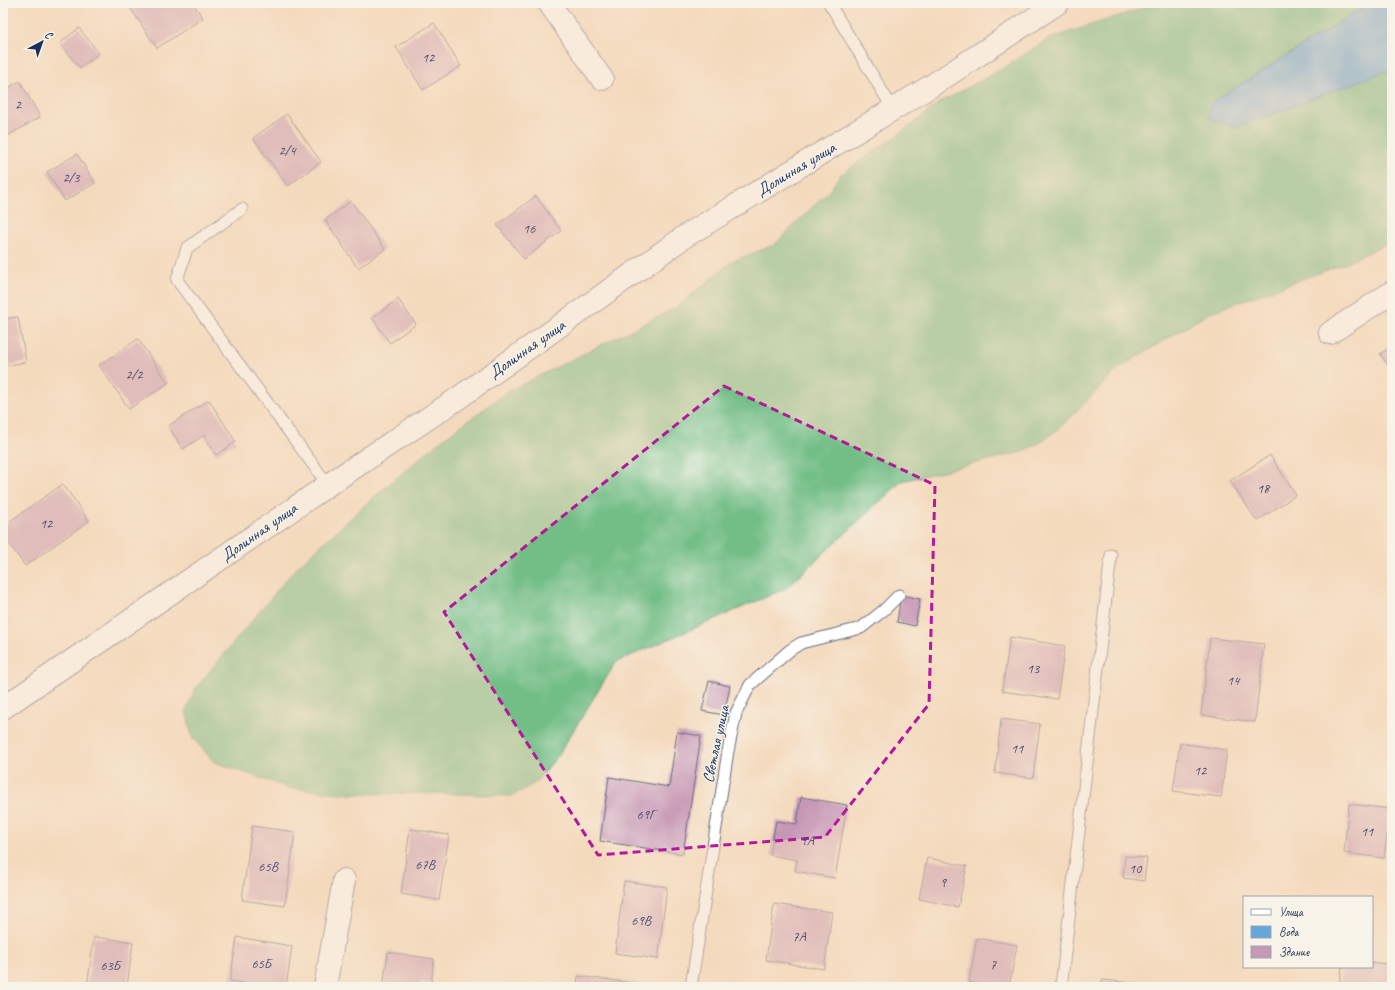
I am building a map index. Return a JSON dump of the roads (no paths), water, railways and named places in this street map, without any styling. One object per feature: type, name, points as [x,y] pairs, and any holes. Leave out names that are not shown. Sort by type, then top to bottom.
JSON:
[{"type":"street","points":[[549,3],[602,79]]},
{"type":"street","name":"Долинная улица","points":[[3,708],[328,484],[457,399],[684,237],[893,109],[1058,3]]},
{"type":"street","points":[[1330,333],[1392,292]]},
{"type":"street","points":[[325,987],[344,880]]},
{"type":"lane","points":[[830,3],[893,109]]},
{"type":"lane","points":[[242,209],[187,248],[177,280],[328,484]]},
{"type":"lane","points":[[1061,987],[1111,555]]},
{"type":"lane","name":"Светлая улица","points":[[691,987],[728,751],[736,713],[750,684],[790,650],[801,643],[861,628],[884,610],[899,595]]},
{"type":"water","points":[[1375,3],[1392,3],[1392,69],[1236,127],[1209,118],[1211,103],[1358,11]]}]
